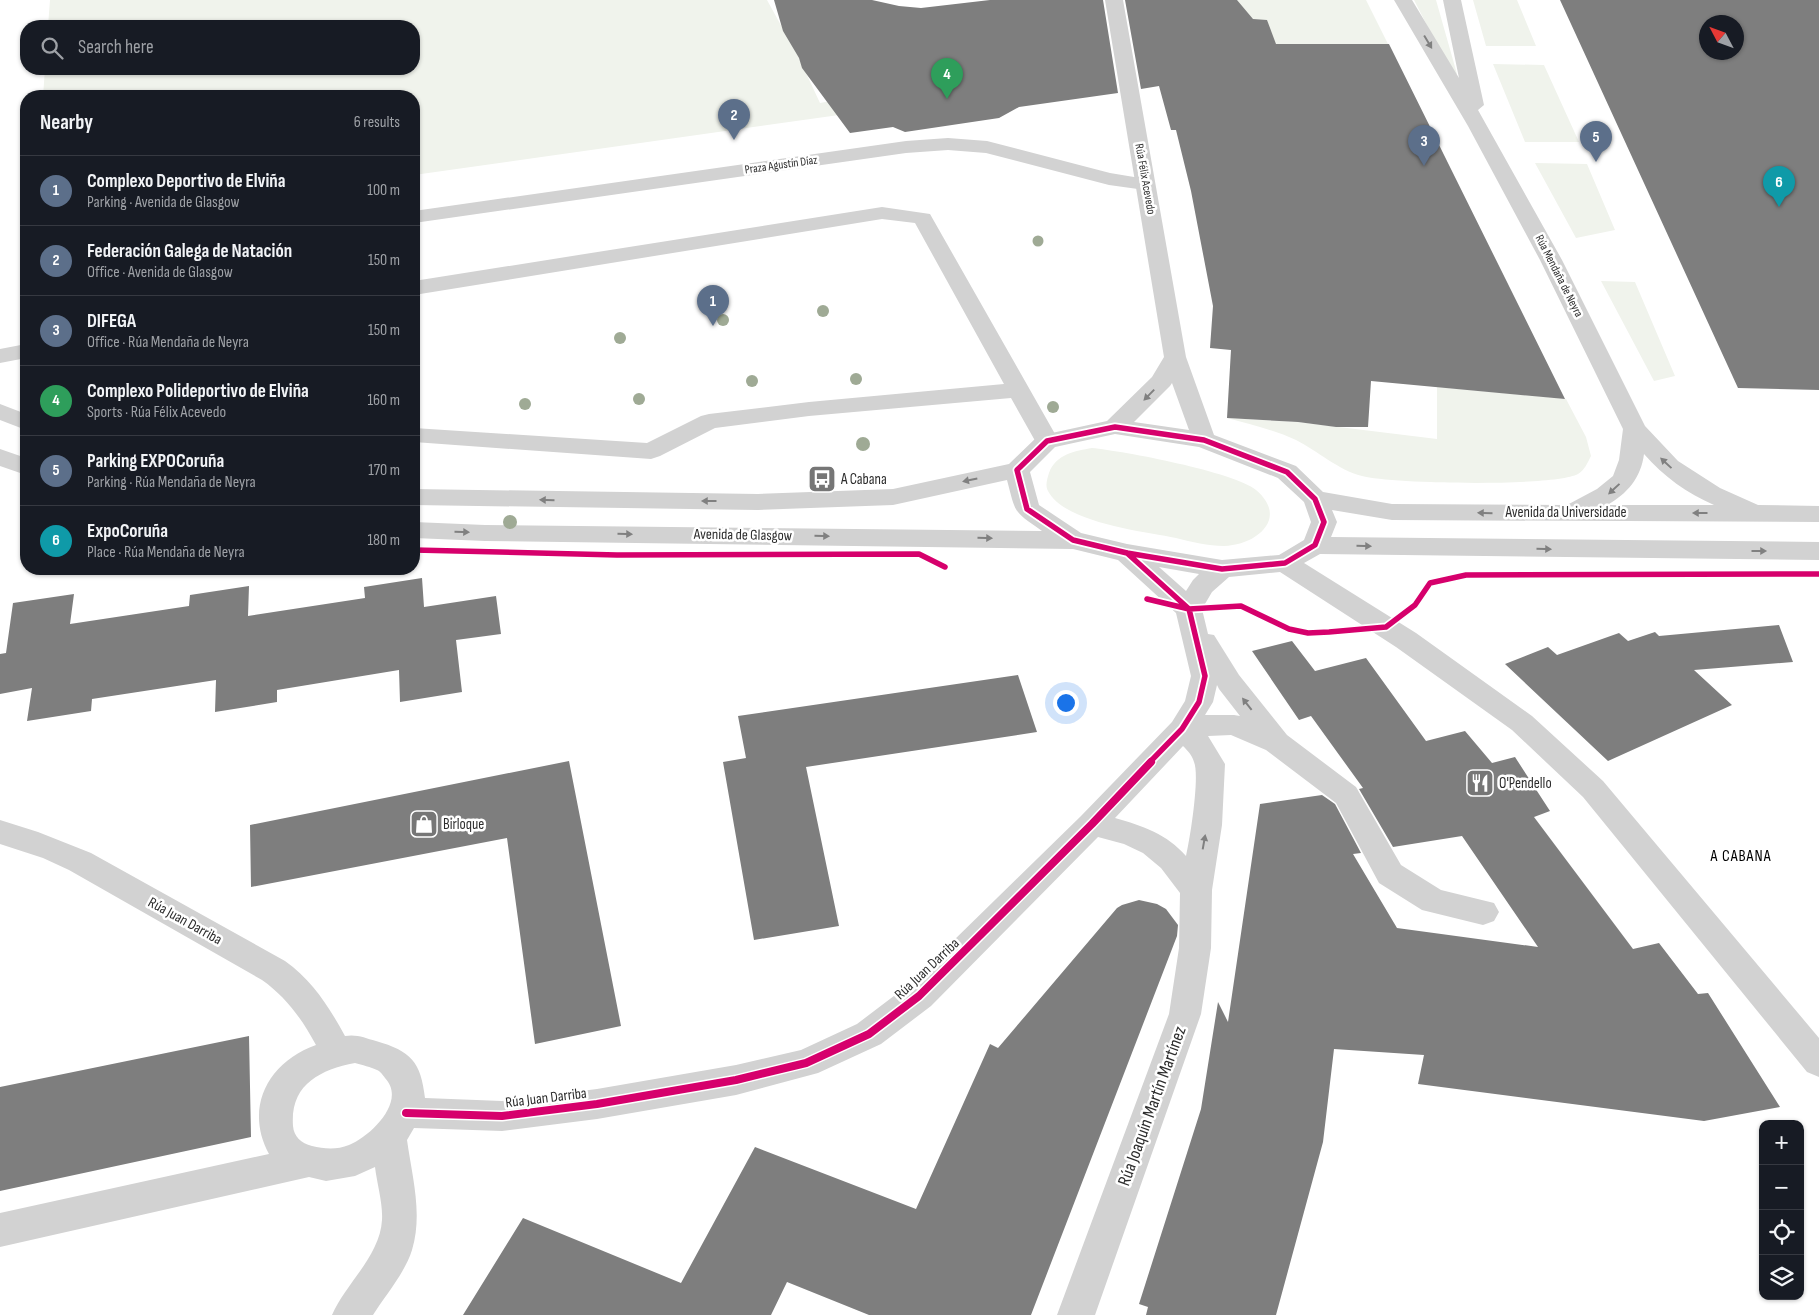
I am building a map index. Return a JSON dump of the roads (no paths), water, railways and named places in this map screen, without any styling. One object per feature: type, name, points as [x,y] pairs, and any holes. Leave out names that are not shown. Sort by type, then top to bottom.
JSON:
[{"type":"street","name":"Rúa Félix Acevedo","points":[[1114,0],[1175,357],[1204,440]]},
{"type":"street","name":"Rúa Mendaña de Neyra","points":[[1403,0],[1478,126],[1551,260],[1635,429],[1669,466],[1689,481],[1711,494],[1754,513]]},
{"type":"street","name":"Rúa Mendaña de Neyra","points":[[1452,0],[1478,126]]},
{"type":"street","name":"Praza Agustín Díaz","points":[[420,216],[906,147],[939,145],[987,147],[1109,179],[1145,184]]},
{"type":"street","points":[[420,287],[882,213],[923,218],[1047,441]]},
{"type":"street","points":[[0,356],[20,353]]},
{"type":"street","points":[[1115,427],[1162,381],[1175,357]]},
{"type":"street","points":[[420,435],[651,451],[709,421],[819,408],[1018,390]]},
{"type":"street","points":[[0,411],[20,420]]},
{"type":"street","points":[[420,497],[758,502],[893,497],[1017,470],[1047,441],[1115,427],[1204,440],[1288,472],[1315,499],[1324,522],[1316,545]]},
{"type":"street","points":[[1569,512],[1595,502],[1615,491],[1632,462],[1635,429]]},
{"type":"street","points":[[0,457],[20,465]]},
{"type":"street","points":[[1017,470],[1027,509],[1073,540],[1126,552],[1222,569],[1285,563],[1316,545],[1819,551]]},
{"type":"street","name":"Avenida da Universidade","points":[[1315,499],[1392,512],[1819,514]]},
{"type":"street","name":"Avenida de Glasgow","points":[[420,530],[485,533],[1073,540]]},
{"type":"street","points":[[1126,552],[1192,617],[1229,682],[1277,742],[1346,795],[1390,874],[1433,901],[1483,912]]},
{"type":"street","points":[[1285,563],[1468,682],[1522,723],[1559,756],[1593,789],[1699,914],[1795,1035],[1819,1062]]},
{"type":"street","points":[[1192,617],[1202,586],[1222,569]]},
{"type":"street","name":"Rúa Juan Darriba","points":[[398,1125],[502,1116],[597,1104],[736,1080],[806,1063],[869,1034],[919,996],[1092,824],[1182,730],[1199,702],[1205,676],[1192,617]]},
{"type":"street","points":[[1182,730],[1209,725],[1234,725],[1277,742]]},
{"type":"street","name":"Rúa Joaquín Martín Martínez","points":[[1076,1315],[1186,1014],[1195,948],[1196,890],[1207,825],[1210,764],[1201,746],[1182,730]]},
{"type":"street","points":[[1092,824],[1136,837],[1155,845],[1196,890]]},
{"type":"street","name":"Rúa Juan Darriba","points":[[0,832],[29,839],[77,860],[264,965],[291,983],[313,1008],[336,1051]]},
{"type":"street","points":[[351,1315],[394,1250],[400,1220],[398,1125],[409,1096],[408,1080],[400,1067],[388,1057],[364,1050],[336,1051],[319,1057],[291,1078],[282,1090],[276,1105],[274,1120],[276,1134],[282,1146],[293,1156],[306,1162],[328,1165],[349,1162],[372,1152],[398,1125]]},
{"type":"street","points":[[0,1230],[306,1162]]},
{"type":"place","name":"Complexo Polideportivo de Elviña","points":[[947,99]]},
{"type":"place","name":"Federación Galega de Natación","points":[[734,140]]},
{"type":"place","name":"Parking EXPOCoruña","points":[[1596,162]]},
{"type":"place","name":"DIFEGA","points":[[1424,166]]},
{"type":"place","name":"ExpoCoruña","points":[[1779,207]]},
{"type":"place","name":"Complexo Deportivo de Elviña","points":[[713,326]]},
{"type":"place","name":"A Cabana","points":[[822,479]]},
{"type":"place","name":"O'Pendello","points":[[1480,783]]},
{"type":"place","name":"Birloque","points":[[424,824]]},
{"type":"district","name":"A CABANA","points":[[1741,856]]}]
